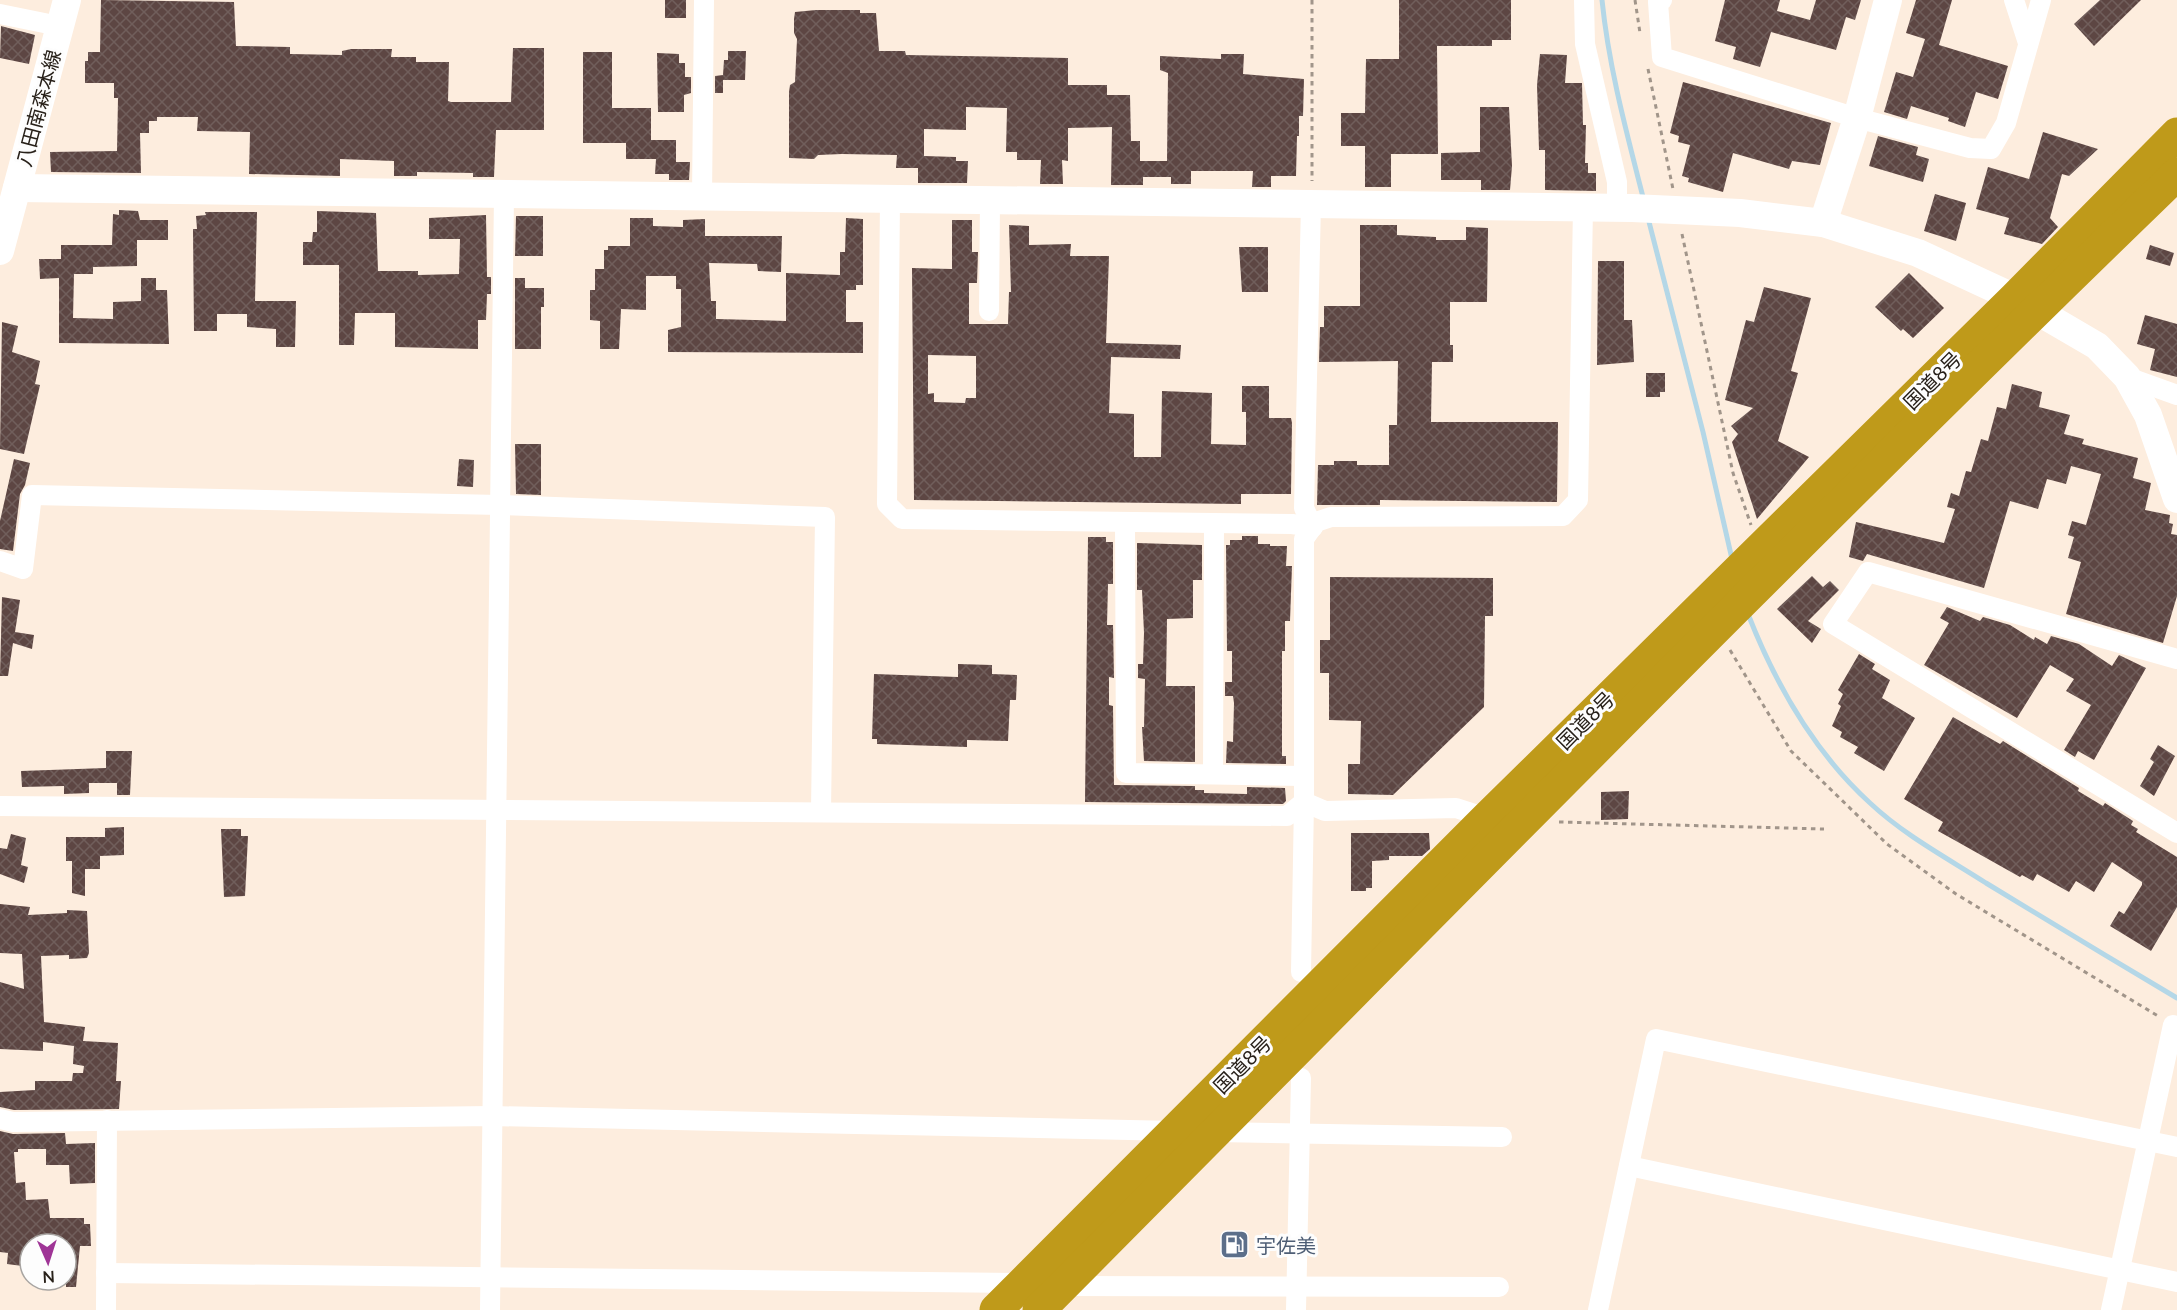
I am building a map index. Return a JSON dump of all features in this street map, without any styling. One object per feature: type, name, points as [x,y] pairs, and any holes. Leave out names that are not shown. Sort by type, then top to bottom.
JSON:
[{"type":"highway","name":"国道8号","points":[[2025,304],[2177,134]]},
{"type":"highway","name":"国道8号","points":[[996,1310],[1063,1286],[1524,821],[1716,617],[1763,559],[2025,304],[2177,174]]},
{"type":"highway","name":"国道8号","points":[[1031,1297],[1175,1131],[1487,818],[1716,617]]},
{"type":"street","points":[[702,198],[704,0]]},
{"type":"street","points":[[1584,0],[1585,44],[1617,182],[1645,208]]},
{"type":"street","points":[[1662,0],[1658,2],[1662,57],[1857,118],[1970,148],[1991,149],[2006,123],[2041,0]]},
{"type":"street","points":[[1823,223],[1857,118],[1888,0]]},
{"type":"street","points":[[2014,0],[2028,43]]},
{"type":"street","points":[[0,14],[63,13]]},
{"type":"street","name":"八田南森本線","points":[[0,251],[63,13]]},
{"type":"street","points":[[17,188],[1645,208],[1740,213],[1823,223],[1918,253],[2025,304],[2097,346],[2127,377],[2148,415],[2177,499]]},
{"type":"street","points":[[490,1310],[504,195]]},
{"type":"street","points":[[890,200],[887,504],[902,519],[1292,524],[1313,527]]},
{"type":"street","points":[[989,311],[990,201]]},
{"type":"street","points":[[1311,204],[1304,508],[1313,527]]},
{"type":"street","points":[[1301,972],[1304,802],[1304,539],[1316,522],[1331,517],[1563,516],[1578,500],[1583,207]]},
{"type":"street","points":[[2127,377],[2177,395]]},
{"type":"street","points":[[0,561],[23,569],[32,495],[500,506],[825,518],[820,812]]},
{"type":"street","points":[[1125,522],[1126,773],[1304,776]]},
{"type":"street","points":[[1213,774],[1214,523]]},
{"type":"street","points":[[2177,659],[1868,572],[1833,624],[2177,833]]},
{"type":"street","points":[[0,806],[1287,816],[1304,802]]},
{"type":"street","points":[[1304,802],[1325,811],[1456,808],[1487,818]]},
{"type":"street","points":[[2111,1310],[2173,1025]]},
{"type":"street","points":[[1598,1310],[1656,1039],[2177,1147]]},
{"type":"street","points":[[1296,1310],[1301,1078]]},
{"type":"street","points":[[0,1119],[13,1122],[492,1116],[1175,1131]]},
{"type":"street","points":[[106,1310],[107,1120]]},
{"type":"street","points":[[1216,1132],[1502,1137]]},
{"type":"street","points":[[1629,1166],[2177,1282]]},
{"type":"street","points":[[106,1273],[490,1277],[1031,1297]]},
{"type":"street","points":[[1063,1286],[1499,1287]]},
{"type":"path","points":[[1311,0],[1311,204]]},
{"type":"path","points":[[1635,0],[1642,43]]},
{"type":"path","points":[[1647,65],[1645,208],[1763,559]]},
{"type":"path","points":[[1716,617],[1791,751],[1887,844],[1956,894],[2173,1025]]},
{"type":"path","points":[[1524,821],[1824,829]]},
{"type":"building","points":[[101,0],[234,2],[236,46],[290,47],[290,54],[342,55],[342,51],[351,49],[392,49],[391,57],[416,57],[416,62],[449,62],[448,101],[451,102],[511,102],[513,48],[544,48],[544,130],[496,130],[494,177],[473,177],[473,173],[417,172],[417,176],[394,176],[394,161],[340,159],[340,176],[249,174],[250,132],[197,131],[198,117],[157,117],[157,121],[149,121],[149,133],[140,133],[141,173],[51,172],[50,152],[117,151],[118,98],[114,98],[114,83],[85,83],[85,61],[88,61],[88,52],[100,52]]},
{"type":"building","points":[[665,0],[686,0],[686,18],[665,18]]},
{"type":"building","points":[[1399,0],[1511,0],[1511,40],[1492,40],[1492,46],[1437,46],[1438,154],[1391,154],[1391,187],[1365,187],[1365,146],[1341,146],[1341,113],[1365,113],[1366,59],[1399,59]]},
{"type":"building","points":[[1725,0],[1780,0],[1777,11],[1810,20],[1816,0],[1861,0],[1855,20],[1846,17],[1836,50],[1771,32],[1760,67],[1733,59],[1736,47],[1715,41]]},
{"type":"building","points":[[1916,0],[1952,0],[1939,45],[2008,66],[1998,99],[1976,92],[1965,127],[1948,121],[1949,118],[1911,106],[1907,119],[1884,112],[1896,72],[1913,77],[1925,39],[1906,33]]},
{"type":"building","points":[[2100,0],[2141,0],[2094,46],[2074,24]]},
{"type":"building","points":[[860,10],[860,13],[876,13],[879,51],[905,51],[906,55],[1068,58],[1068,85],[1107,85],[1107,95],[1130,95],[1131,141],[1140,141],[1140,161],[1167,161],[1168,73],[1160,70],[1160,56],[1221,59],[1221,54],[1244,54],[1243,74],[1304,79],[1303,116],[1299,116],[1299,136],[1297,136],[1296,176],[1271,176],[1271,187],[1252,187],[1253,171],[1191,171],[1191,184],[1171,184],[1171,177],[1143,177],[1143,185],[1111,185],[1112,127],[1068,128],[1068,161],[1062,160],[1063,184],[1040,184],[1041,160],[1017,160],[1017,152],[1006,152],[1007,108],[966,107],[966,130],[924,129],[924,156],[956,157],[956,161],[968,161],[967,183],[918,183],[918,168],[896,168],[897,155],[842,154],[818,155],[814,159],[789,158],[789,92],[790,85],[795,82],[797,39],[794,33],[795,12]]},
{"type":"building","points":[[1,26],[35,35],[29,64],[0,58]]},
{"type":"building","points":[[728,51],[746,51],[745,80],[723,80],[723,93],[715,93],[715,76],[723,75],[724,60],[728,60]]},
{"type":"building","points":[[583,52],[612,52],[612,108],[651,108],[651,140],[676,140],[676,162],[690,162],[689,180],[669,180],[669,174],[655,174],[656,159],[626,159],[626,143],[583,143]]},
{"type":"building","points":[[657,53],[679,54],[679,63],[685,63],[685,77],[691,77],[691,93],[684,95],[684,112],[658,112]]},
{"type":"building","points":[[1540,54],[1567,55],[1565,83],[1582,83],[1583,125],[1586,125],[1585,163],[1588,163],[1588,173],[1596,173],[1596,191],[1545,190],[1545,150],[1539,150],[1537,85]]},
{"type":"building","points":[[1683,82],[1831,123],[1820,165],[1792,161],[1789,169],[1733,153],[1723,192],[1688,182],[1689,178],[1682,176],[1690,145],[1678,142],[1679,136],[1670,133]]},
{"type":"building","points":[[1480,107],[1509,107],[1512,166],[1510,190],[1481,190],[1481,180],[1441,180],[1441,153],[1480,152]]},
{"type":"building","points":[[2043,132],[2098,149],[2069,176],[2062,174],[2050,218],[2058,227],[2042,244],[2004,234],[2009,218],[1976,209],[1988,167],[2029,179]]},
{"type":"building","points":[[1878,136],[1918,147],[1916,155],[1929,159],[1923,182],[1869,166]]},
{"type":"building","points":[[1935,194],[1966,203],[1956,241],[1924,231]]},
{"type":"building","points":[[119,210],[138,211],[140,220],[168,220],[168,240],[137,240],[137,266],[93,267],[93,274],[74,274],[73,318],[113,319],[113,302],[141,301],[141,278],[156,278],[156,290],[167,290],[169,344],[59,343],[59,278],[40,279],[39,259],[61,259],[61,245],[112,245],[113,214],[119,215]]},
{"type":"building","points":[[317,211],[376,213],[378,271],[418,271],[418,275],[459,274],[460,239],[429,239],[429,218],[486,215],[487,277],[491,277],[491,294],[487,294],[486,320],[478,320],[478,349],[395,347],[395,313],[355,313],[354,345],[339,345],[339,265],[303,265],[303,242],[312,242],[313,232],[317,232]]},
{"type":"building","points":[[205,212],[257,212],[255,301],[296,301],[295,347],[276,347],[276,329],[247,327],[247,314],[217,314],[217,331],[194,331],[193,229],[197,229],[196,216],[206,215]]},
{"type":"building","points":[[516,216],[543,216],[543,256],[515,256]]},
{"type":"building","points":[[630,218],[653,218],[653,226],[683,227],[683,220],[705,219],[705,236],[782,236],[781,272],[758,271],[757,264],[709,263],[711,301],[716,301],[716,319],[786,321],[786,273],[840,275],[840,252],[845,252],[846,218],[863,219],[863,285],[856,285],[856,290],[846,290],[846,322],[863,322],[863,353],[668,352],[668,330],[681,327],[681,289],[676,289],[676,276],[646,276],[646,310],[621,309],[619,349],[600,349],[600,321],[590,320],[590,290],[595,290],[595,269],[604,269],[604,250],[608,250],[608,246],[630,246]]},
{"type":"building","points":[[952,220],[972,220],[972,252],[978,252],[977,283],[969,283],[969,324],[1008,324],[1009,292],[1011,292],[1009,225],[1029,226],[1029,245],[1071,244],[1070,256],[1109,256],[1106,343],[1181,345],[1180,359],[1111,357],[1109,413],[1134,414],[1134,457],[1161,457],[1162,391],[1212,393],[1211,444],[1246,445],[1246,412],[1242,412],[1242,386],[1269,386],[1269,418],[1291,418],[1291,494],[1241,494],[1241,504],[914,500],[912,268],[952,269]],"holes":[[[928,355],[976,356],[976,398],[966,398],[965,403],[934,402],[934,393],[928,394]]]},
{"type":"building","points":[[1360,225],[1397,225],[1397,235],[1436,237],[1436,240],[1466,240],[1466,227],[1488,228],[1487,302],[1450,302],[1450,345],[1453,345],[1453,362],[1432,362],[1431,422],[1558,422],[1557,502],[1380,500],[1380,505],[1317,505],[1318,465],[1334,465],[1334,461],[1357,461],[1357,465],[1389,465],[1389,425],[1397,425],[1398,361],[1319,362],[1320,327],[1324,327],[1324,306],[1360,306]]},
{"type":"building","points":[[2150,245],[2174,253],[2170,266],[2146,259]]},
{"type":"building","points":[[1239,247],[1268,247],[1268,292],[1242,292]]},
{"type":"building","points":[[1598,261],[1624,261],[1624,320],[1632,320],[1634,362],[1597,365]]},
{"type":"building","points":[[1909,273],[1944,308],[1913,338],[1903,329],[1901,331],[1875,307]]},
{"type":"building","points":[[515,278],[525,278],[525,288],[544,288],[544,307],[541,307],[541,349],[515,349]]},
{"type":"building","points":[[1764,287],[1811,298],[1791,371],[1798,373],[1778,441],[1809,457],[1757,519],[1732,442],[1738,434],[1731,426],[1753,408],[1725,400],[1746,320],[1754,322]]},
{"type":"building","points":[[2145,315],[2177,324],[2177,377],[2150,370],[2155,349],[2137,344]]},
{"type":"building","points":[[2,322],[18,326],[12,352],[40,361],[35,384],[40,385],[24,454],[0,449]]},
{"type":"building","points":[[1646,373],[1665,373],[1665,392],[1660,392],[1660,397],[1646,397]]},
{"type":"building","points":[[2012,384],[2042,392],[2039,407],[2070,415],[2064,434],[2084,439],[2082,444],[2138,458],[2133,478],[2151,483],[2145,510],[2170,515],[2169,523],[2173,524],[2171,534],[2177,535],[2177,596],[2163,643],[2066,614],[2081,562],[2068,558],[2074,537],[2068,535],[2072,521],[2086,525],[2101,474],[2071,466],[2066,484],[2047,479],[2038,509],[2010,501],[1984,588],[1867,554],[1863,561],[1849,557],[1856,522],[1944,543],[1955,509],[1947,507],[1951,493],[1959,496],[1966,471],[1971,472],[1981,439],[1988,441],[1997,407],[2006,409]]},
{"type":"building","points":[[515,444],[541,444],[541,495],[516,494]]},
{"type":"building","points":[[14,459],[30,463],[25,485],[20,494],[13,551],[0,549],[0,521]]},
{"type":"building","points":[[459,459],[474,460],[473,487],[457,486]]},
{"type":"building","points":[[1242,536],[1258,536],[1258,544],[1287,546],[1286,566],[1292,566],[1290,621],[1285,621],[1285,651],[1282,651],[1282,756],[1286,756],[1286,764],[1226,763],[1227,741],[1233,742],[1234,703],[1233,696],[1225,696],[1225,682],[1232,682],[1232,651],[1227,651],[1226,545],[1230,545],[1230,540],[1242,540]]},
{"type":"building","points":[[1088,537],[1106,537],[1106,542],[1113,542],[1113,584],[1108,584],[1107,625],[1113,625],[1114,678],[1109,677],[1109,705],[1113,706],[1114,785],[1195,786],[1195,790],[1204,790],[1204,793],[1247,794],[1247,787],[1285,788],[1286,801],[1283,804],[1085,802]]},
{"type":"building","points":[[1137,543],[1202,545],[1202,580],[1193,580],[1193,618],[1167,619],[1166,686],[1195,686],[1195,762],[1144,761],[1142,727],[1144,727],[1145,679],[1138,678],[1138,664],[1143,664],[1144,633],[1142,590],[1137,590]]},
{"type":"building","points":[[1812,576],[1823,587],[1830,581],[1839,590],[1808,621],[1821,629],[1812,643],[1777,609]]},
{"type":"building","points":[[1330,577],[1493,578],[1493,616],[1485,616],[1484,707],[1393,795],[1348,794],[1348,764],[1360,764],[1361,721],[1329,720],[1329,673],[1320,673],[1320,640],[1330,640]]},
{"type":"building","points":[[2,597],[20,600],[15,632],[34,635],[32,649],[13,643],[8,676],[0,676]]},
{"type":"building","points":[[1947,607],[1980,621],[1983,617],[2010,625],[2034,640],[2035,637],[2047,644],[2051,636],[2079,644],[2112,666],[2119,655],[2146,668],[2094,760],[2078,751],[2075,757],[2064,750],[2091,705],[2066,691],[2074,679],[2050,665],[2017,718],[1924,665],[1949,623],[1940,618]]},
{"type":"building","points":[[1859,654],[1875,664],[1872,669],[1890,680],[1882,698],[1915,718],[1884,771],[1854,753],[1858,747],[1840,737],[1842,732],[1832,726],[1841,706],[1838,704],[1843,694],[1838,690]]},
{"type":"building","points":[[958,664],[992,665],[992,674],[1017,675],[1016,700],[1010,700],[1008,741],[967,740],[967,747],[877,744],[877,739],[872,739],[874,674],[958,677]]},
{"type":"building","points":[[1953,717],[2000,744],[2003,741],[2079,788],[2078,791],[2103,806],[2105,803],[2133,821],[2131,825],[2138,829],[2136,832],[2177,857],[2177,907],[2151,951],[2110,926],[2119,911],[2124,914],[2142,885],[2142,882],[2112,862],[2094,892],[2076,881],[2069,892],[2037,874],[2033,881],[2022,875],[2020,877],[1938,831],[1943,822],[1904,799]]},
{"type":"building","points":[[2158,745],[2175,756],[2154,796],[2140,786],[2154,762],[2150,759]]},
{"type":"building","points":[[106,751],[132,751],[130,795],[117,795],[117,783],[89,783],[89,793],[64,794],[64,786],[22,787],[21,771],[106,768]]},
{"type":"building","points":[[1629,791],[1628,819],[1601,820],[1601,792]]},
{"type":"building","points":[[124,827],[124,855],[100,856],[100,869],[85,869],[85,896],[72,893],[72,861],[66,861],[66,837],[105,837],[105,828]]},
{"type":"building","points":[[221,829],[241,829],[241,836],[248,836],[245,896],[224,897]]},
{"type":"building","points":[[1351,833],[1429,833],[1430,849],[1422,856],[1389,856],[1389,860],[1372,861],[1372,888],[1366,888],[1366,891],[1351,891]]},
{"type":"building","points":[[11,834],[26,838],[21,865],[28,867],[24,883],[0,874],[0,848],[7,849]]},
{"type":"building","points":[[0,904],[30,907],[28,915],[67,913],[67,910],[87,911],[89,953],[87,958],[69,959],[69,955],[41,956],[44,1022],[85,1027],[83,1041],[118,1043],[116,1081],[121,1081],[119,1109],[14,1110],[0,1107],[0,1092],[35,1090],[35,1081],[72,1081],[73,1073],[83,1073],[84,1066],[73,1064],[74,1046],[43,1042],[43,1051],[0,1049],[0,982],[24,989],[22,954],[0,953]]},
{"type":"building","points":[[0,1131],[13,1134],[65,1133],[66,1144],[95,1143],[95,1183],[70,1184],[69,1165],[46,1165],[46,1149],[18,1149],[18,1152],[14,1152],[16,1183],[25,1182],[26,1200],[48,1199],[50,1218],[84,1218],[84,1224],[90,1224],[91,1246],[80,1246],[78,1266],[78,1232],[18,1232],[18,1265],[7,1264],[8,1253],[0,1252]]},
{"type":"waterway","points":[[1602,0],[1614,76],[1644,201]]},
{"type":"waterway","points":[[1648,218],[1703,432],[1732,559]]},
{"type":"waterway","points":[[1748,614],[1784,691],[1814,739],[1850,783],[1883,815],[1926,846],[2177,998]]},
{"type":"place","name":"宇佐美","points":[[1235,1245]]}]
